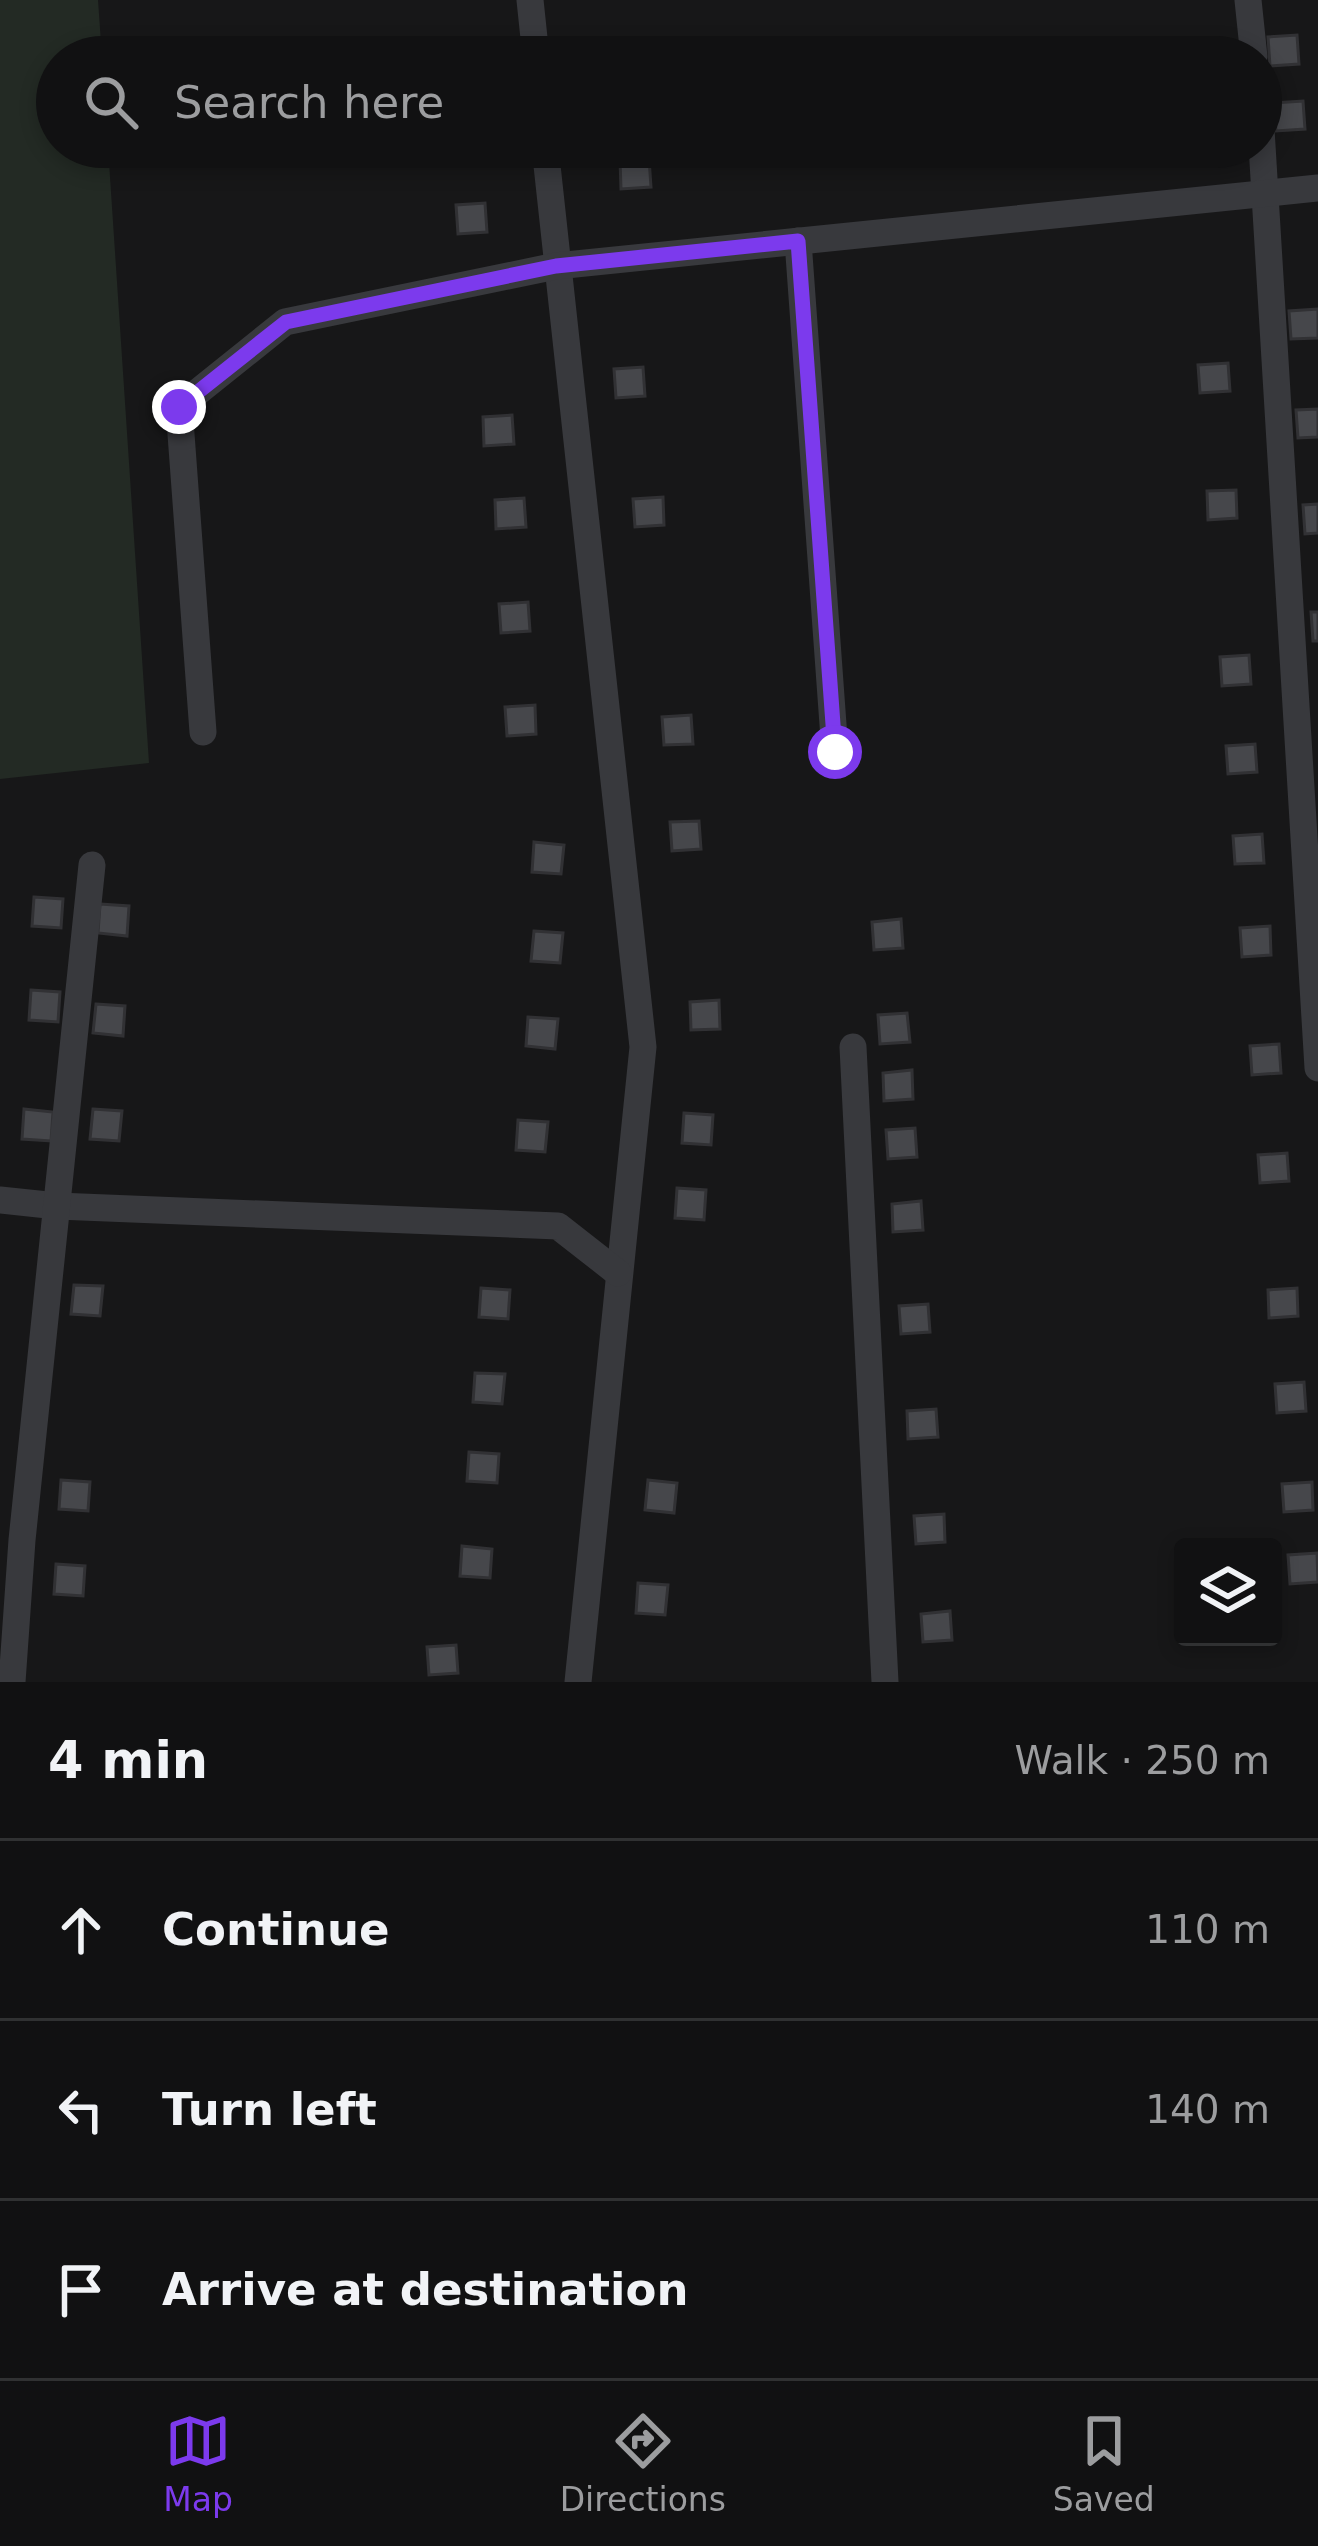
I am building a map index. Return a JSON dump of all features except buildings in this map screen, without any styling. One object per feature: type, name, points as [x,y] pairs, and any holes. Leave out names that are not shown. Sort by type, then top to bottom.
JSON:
[{"type":"street","points":[[530,0],[534,36]]},
{"type":"street","points":[[1249,0],[1252,36]]},
{"type":"street","points":[[546,168],[643,1047],[578,1682]]},
{"type":"street","points":[[1265,168],[1318,1068]]},
{"type":"street","points":[[203,732],[179,407],[286,322],[556,266],[1318,188]]},
{"type":"street","points":[[798,241],[835,752]]},
{"type":"street","points":[[12,1682],[22,1540],[92,865]]},
{"type":"street","points":[[853,1047],[885,1682]]},
{"type":"street","points":[[0,1200],[558,1226],[618,1273]]},
{"type":"shaded area","points":[[0,0],[98,0],[101,36],[36,36],[36,168],[109,168],[149,763],[0,779]]},
{"type":"route","points":[[179,407],[286,322],[556,266],[798,241],[835,752]]}]
